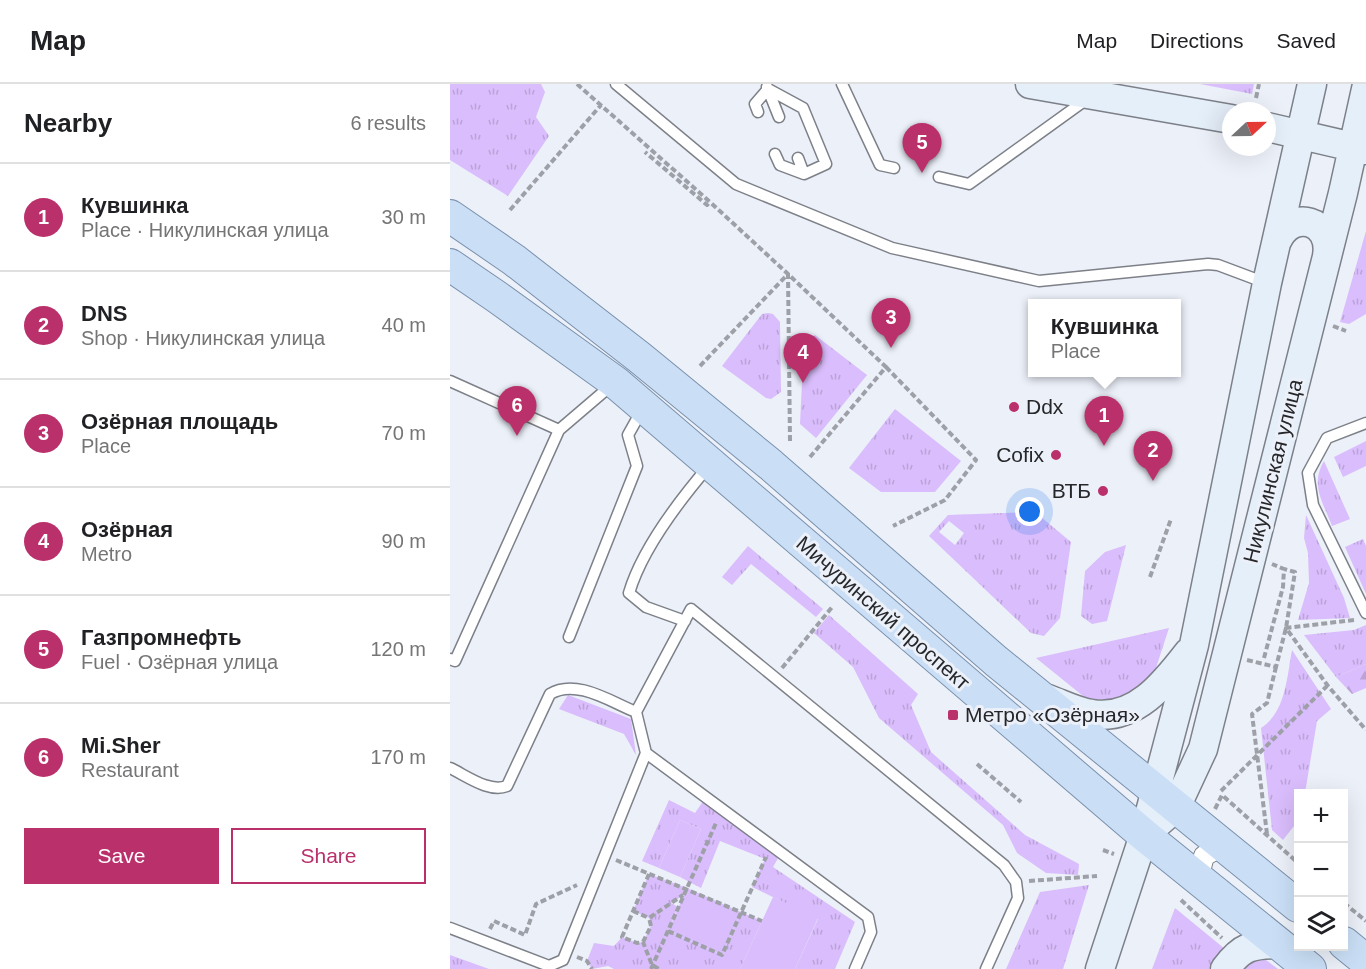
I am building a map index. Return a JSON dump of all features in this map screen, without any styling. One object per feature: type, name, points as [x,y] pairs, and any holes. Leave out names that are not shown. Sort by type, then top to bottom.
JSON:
[{"type":"main road","points":[[1030,84],[1222,117]]},
{"type":"main road","name":"Никулинская улица","points":[[1166,798],[1194,645],[1267,283],[1312,84]]},
{"type":"main road","name":"Никулинская улица","points":[[1100,969],[1139,849],[1166,798],[1203,749],[1327,256],[1360,148],[1366,89]]},
{"type":"main road","points":[[1276,129],[1360,148]]},
{"type":"main road","name":"Мичуринский проспект","points":[[450,216],[514,260],[639,357],[771,465],[1041,696],[1294,902]]},
{"type":"main road","points":[[1277,241],[1286,227],[1302,221],[1311,222],[1324,232],[1328,239],[1327,256]]},
{"type":"main road","name":"Мичуринский проспект","points":[[450,265],[615,382],[710,464],[1139,849],[1208,885],[1310,969]]},
{"type":"main road","points":[[1041,696],[1090,714],[1113,716],[1141,703],[1164,684],[1194,645]]},
{"type":"main road","points":[[1232,961],[1256,944],[1280,944]]},
{"type":"main road","points":[[1348,946],[1366,962]]},
{"type":"street","points":[[1208,885],[1200,872],[1204,856],[1218,848],[1233,853]]},
{"type":"lane","points":[[616,84],[736,184],[892,248],[1039,281],[1208,264],[1218,265],[1267,283]]},
{"type":"lane","points":[[842,84],[880,165],[894,168]]},
{"type":"lane","points":[[758,112],[755,104],[767,86]]},
{"type":"lane","points":[[767,86],[779,117]]},
{"type":"lane","points":[[767,86],[803,108],[826,164],[804,174],[780,165],[775,154]]},
{"type":"lane","points":[[939,177],[969,184],[1093,94]]},
{"type":"lane","points":[[798,158],[804,174]]},
{"type":"lane","points":[[450,381],[559,430]]},
{"type":"lane","points":[[450,660],[455,661],[559,430],[615,382]]},
{"type":"lane","points":[[569,637],[637,466],[628,435],[643,407]]},
{"type":"lane","points":[[1366,423],[1327,438],[1308,473],[1313,505],[1366,613]]},
{"type":"lane","points":[[685,621],[646,607],[629,592],[636,570],[691,487],[710,464]]},
{"type":"lane","points":[[450,928],[549,966],[563,960],[646,753],[636,712],[691,609],[1004,865],[1016,882],[1018,898],[986,969]]},
{"type":"lane","points":[[450,768],[486,786],[499,789],[507,786],[550,694],[561,687],[577,688],[636,712]]},
{"type":"lane","points":[[646,753],[868,917],[871,932],[855,969]]},
{"type":"path","points":[[577,84],[788,274],[886,367],[976,460],[945,500],[893,526]]},
{"type":"path","points":[[1256,98],[1259,84]]},
{"type":"path","points":[[510,210],[600,105]]},
{"type":"path","points":[[645,152],[707,205],[710,202]]},
{"type":"path","points":[[700,366],[788,274]]},
{"type":"path","points":[[788,274],[790,441]]},
{"type":"path","points":[[1333,326],[1346,331]]},
{"type":"path","points":[[810,457],[886,367]]},
{"type":"path","points":[[1150,577],[1171,519]]},
{"type":"path","points":[[1267,835],[1252,714],[1267,703],[1286,628],[1295,572],[1272,564]]},
{"type":"path","points":[[1264,658],[1283,587],[1284,569]]},
{"type":"path","points":[[775,677],[833,606]]},
{"type":"path","points":[[1286,628],[1351,622],[1366,613]]},
{"type":"path","points":[[1286,628],[1328,686],[1366,730]]},
{"type":"path","points":[[1242,659],[1275,667]]},
{"type":"path","points":[[1294,859],[1222,793],[1328,686]]},
{"type":"path","points":[[977,764],[1021,802]]},
{"type":"path","points":[[652,967],[722,809]]},
{"type":"path","points":[[668,931],[722,955],[771,846]]},
{"type":"path","points":[[1103,850],[1139,849]]},
{"type":"path","points":[[606,855],[762,921]]},
{"type":"path","points":[[643,942],[638,943],[622,937],[649,874]]},
{"type":"path","points":[[485,941],[494,921],[525,935],[536,904],[597,876]]},
{"type":"path","points":[[1016,882],[1097,876]]},
{"type":"path","points":[[1174,894],[1232,961]]},
{"type":"path","points":[[649,918],[684,895]]},
{"type":"path","points":[[1348,906],[1366,921]]},
{"type":"path","points":[[633,911],[649,918]]},
{"type":"path","points":[[1360,916],[1366,914]]},
{"type":"path","points":[[649,918],[651,926],[643,942],[652,967]]},
{"type":"path","points":[[652,967],[659,969]]},
{"type":"green space","points":[[450,84],[541,84],[545,92],[536,117],[549,136],[508,196],[450,160]]},
{"type":"green space","points":[[1200,84],[1254,84],[1252,94]]},
{"type":"green space","points":[[1366,231],[1366,314],[1349,324],[1340,322]]},
{"type":"green space","points":[[762,314],[773,314],[780,322],[781,392],[771,399],[766,398],[722,366]]},
{"type":"green space","points":[[815,335],[867,375],[816,438],[800,424],[804,341]]},
{"type":"green space","points":[[895,409],[961,461],[935,492],[881,492],[849,468]]},
{"type":"green space","points":[[1366,441],[1366,466],[1343,477],[1334,457]]},
{"type":"green space","points":[[1324,461],[1350,519],[1332,526],[1318,486],[1318,478]]},
{"type":"green space","points":[[1035,512],[1071,542],[1060,618],[1044,636],[1031,633],[929,536],[948,515]],"holes":[[[949,521],[964,533],[955,545],[939,532]]]},
{"type":"green space","points":[[1306,515],[1344,598],[1350,618],[1298,620],[1309,583],[1308,553],[1304,538]]},
{"type":"green space","points":[[1363,539],[1366,546],[1366,594],[1345,547]]},
{"type":"green space","points":[[1126,545],[1107,621],[1092,624],[1081,616],[1085,571],[1105,552]]},
{"type":"green space","points":[[748,546],[823,609],[816,617],[751,564],[732,585],[722,577]]},
{"type":"green space","points":[[829,615],[918,694],[911,705],[931,752],[1025,835],[1079,864],[1078,875],[1046,873],[1017,853],[1003,825],[879,718],[853,667],[814,633]]},
{"type":"green space","points":[[1366,625],[1366,664],[1336,677],[1304,635],[1354,630]]},
{"type":"green space","points":[[1169,628],[1153,677],[1126,698],[1088,700],[1036,658]]},
{"type":"green space","points":[[1292,650],[1331,709],[1317,721],[1306,789],[1294,789],[1294,826],[1283,840],[1272,830],[1261,728],[1276,713],[1287,682]]},
{"type":"green space","points":[[1366,664],[1366,688],[1352,694],[1336,677]]},
{"type":"green space","points":[[568,695],[631,719],[636,755],[624,734],[559,709]]},
{"type":"green space","points":[[706,797],[781,853],[773,867],[855,922],[835,969],[795,969],[818,919],[752,887],[765,859],[720,841],[701,888],[680,877],[701,829],[680,820],[659,868],[642,861],[669,800],[695,813]]},
{"type":"green space","points":[[680,820],[701,829],[680,877],[659,868]]},
{"type":"green space","points":[[649,874],[687,888],[684,895],[671,903],[678,907],[668,931],[722,955],[741,912],[762,921],[740,969],[614,969],[608,966],[592,969],[587,961],[594,943],[614,946],[622,937],[637,943],[643,942],[651,926],[649,918],[633,911]]},
{"type":"green space","points":[[1089,885],[1063,969],[1006,969],[1040,892]]},
{"type":"green space","points":[[687,888],[741,912],[722,955],[668,931]]},
{"type":"green space","points":[[773,897],[818,918],[795,969],[740,969]]},
{"type":"green space","points":[[1175,908],[1225,949],[1209,969],[1152,969]]},
{"type":"green space","points":[[450,955],[489,969],[450,969]]},
{"type":"green space","points":[[1266,960],[1278,969],[1236,969],[1254,961]]},
{"type":"place","name":"Газпромнефть","points":[[922,173]]},
{"type":"place","name":"Озёрная площадь","points":[[891,348]]},
{"type":"place","name":"Озёрная","points":[[803,383]]},
{"type":"place","name":"Ddx","points":[[1014,407]]},
{"type":"place","name":"Mi.Sher","points":[[517,436]]},
{"type":"place","name":"Кувшинка","points":[[1104,446]]},
{"type":"place","name":"Cofix","points":[[1056,455]]},
{"type":"place","name":"DNS","points":[[1153,481]]},
{"type":"place","name":"ВТБ","points":[[1103,491]]},
{"type":"place","name":"Метро «Озёрная»","points":[[953,715]]}]
